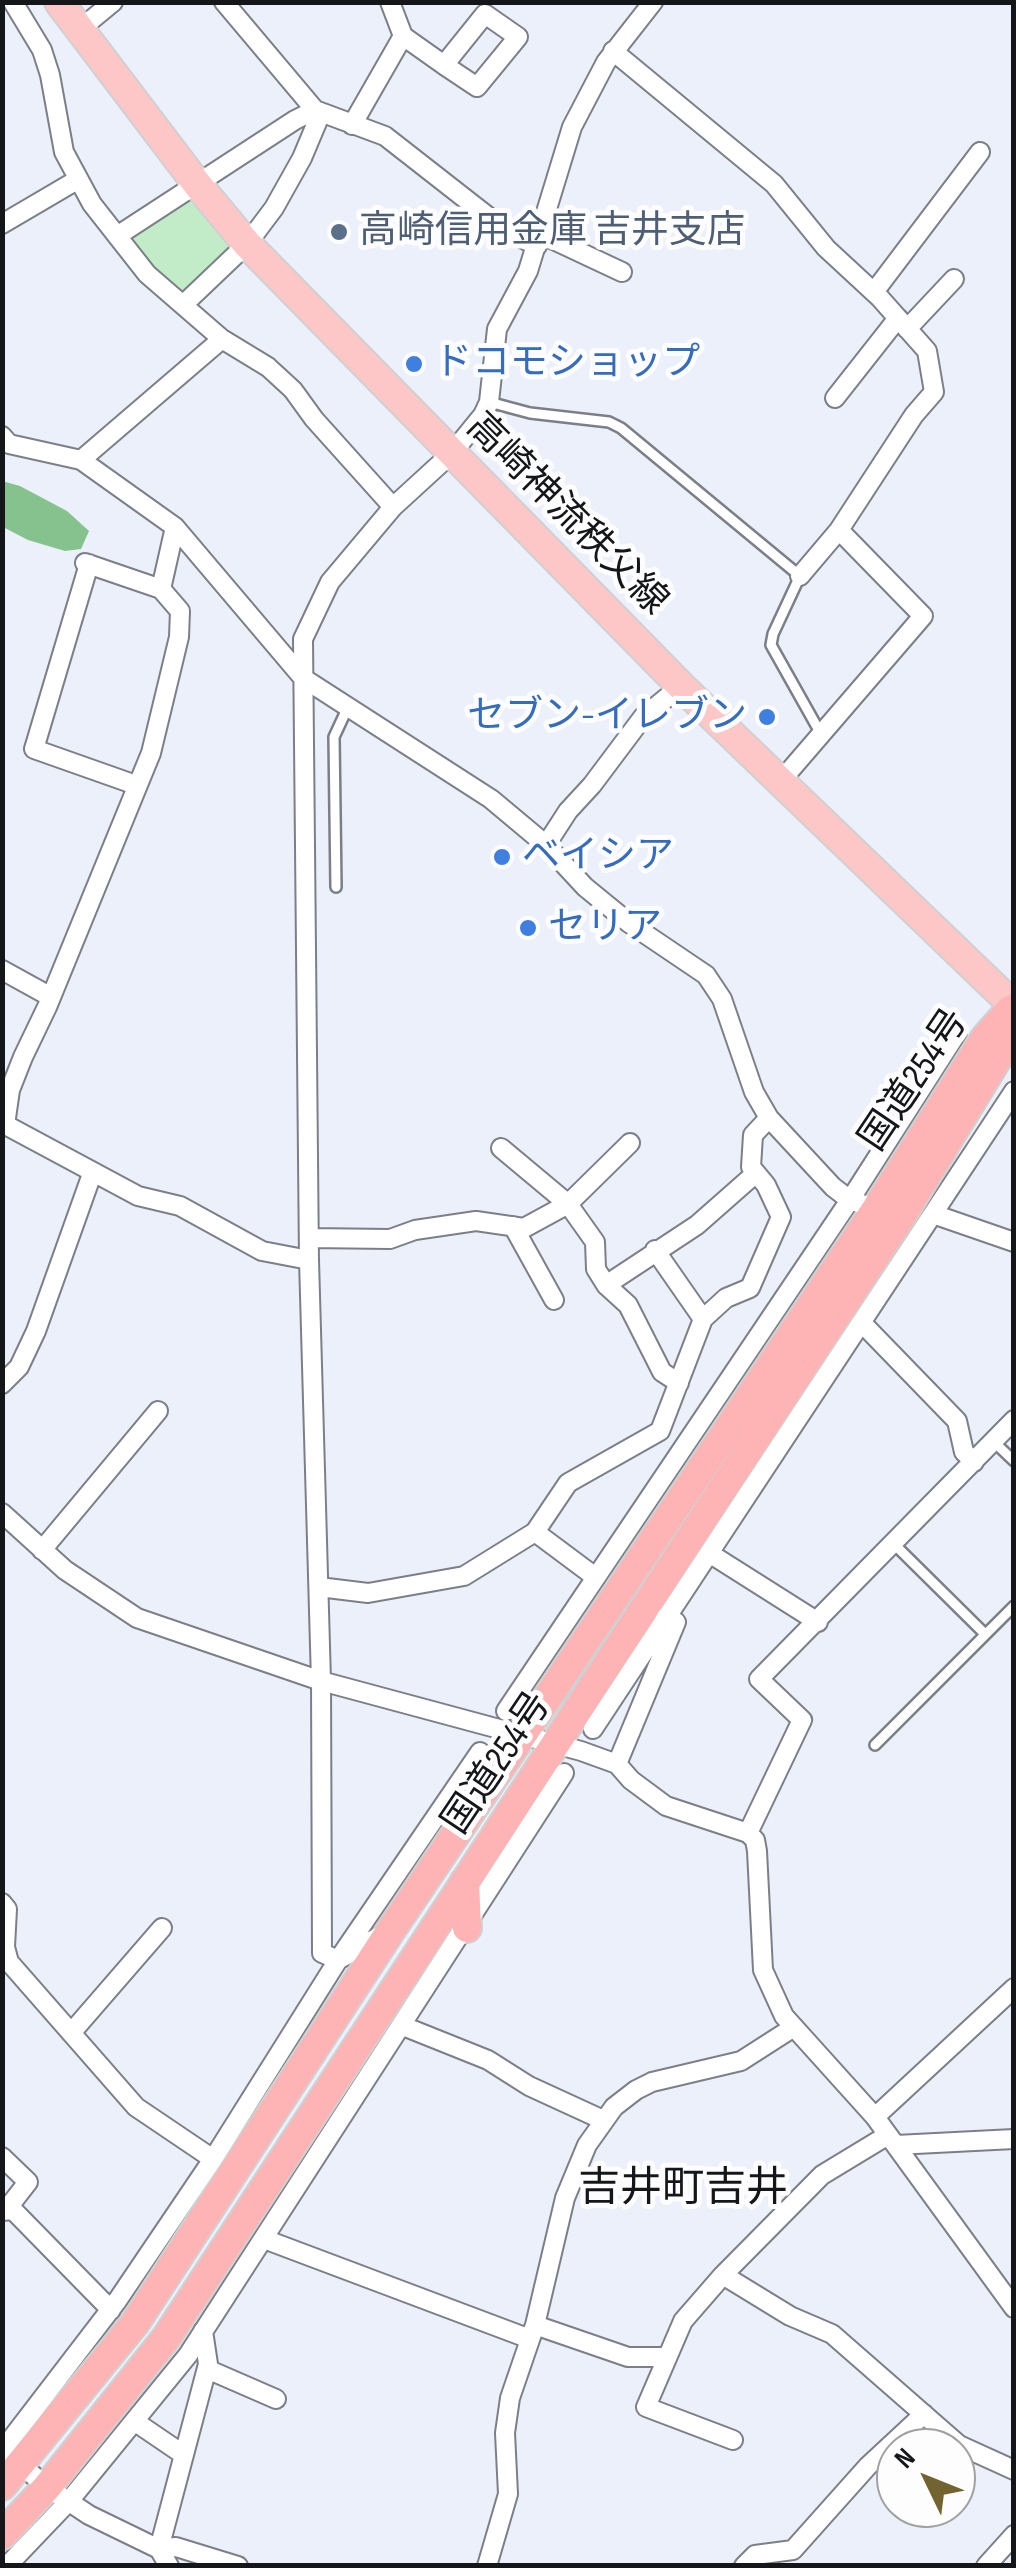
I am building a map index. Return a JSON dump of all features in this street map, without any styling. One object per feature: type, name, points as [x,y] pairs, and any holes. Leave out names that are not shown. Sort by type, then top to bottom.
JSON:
[{"type":"highway","name":"国道254号","points":[[2,2535],[58,2494],[166,2338],[922,1184],[1002,1051],[1013,1007]]},
{"type":"highway","name":"国道254号","points":[[6,2460],[108,2357],[135,2323],[590,1632],[863,1204],[984,1038],[1013,1007]]},
{"type":"highway","points":[[465,1881],[467,1928]]},
{"type":"main road","name":"高崎神流秩父線","points":[[58,2],[246,244],[682,686],[1013,1007]]},
{"type":"street","points":[[2,6],[11,2],[42,50],[64,152],[77,180],[117,236],[147,274],[222,339],[268,367],[293,390],[393,508]]},
{"type":"street","points":[[79,30],[113,2]]},
{"type":"street","points":[[184,304],[246,244],[274,208],[318,120],[315,110],[224,2]]},
{"type":"street","points":[[390,2],[404,36],[444,64]]},
{"type":"street","points":[[338,1960],[322,1953],[322,1681],[309,1260],[303,639],[330,582],[393,508],[452,453],[483,415],[489,402],[497,329],[528,271],[572,127],[613,51],[653,2]]},
{"type":"street","points":[[352,125],[404,36]]},
{"type":"street","points":[[613,51],[774,184],[826,248],[874,292],[927,352],[934,392],[914,415],[839,530],[800,576]]},
{"type":"street","points":[[117,236],[315,110],[402,146],[504,229],[622,272]]},
{"type":"street","points":[[874,292],[980,152]]},
{"type":"street","points":[[2,224],[77,180]]},
{"type":"street","points":[[836,398],[903,324],[954,279]]},
{"type":"street","points":[[81,460],[222,339]]},
{"type":"street","points":[[5,444],[81,460],[111,479],[174,527],[303,678],[490,799],[629,923],[706,974],[722,999],[754,1092],[769,1118],[863,1204]]},
{"type":"street","points":[[161,588],[174,527]]},
{"type":"street","points":[[780,782],[922,616],[839,530]]},
{"type":"street","points":[[136,785],[34,749],[87,563],[161,588],[180,611],[178,637],[151,753],[10,1090],[5,1128],[138,1196],[180,1206],[262,1251],[309,1260]]},
{"type":"street","points":[[546,845],[642,718],[682,686]]},
{"type":"street","points":[[2,970],[52,997]]},
{"type":"street","points":[[506,1710],[597,1572],[863,1204],[957,1032]]},
{"type":"street","points":[[592,1729],[1014,1091]]},
{"type":"street","points":[[319,1587],[368,1593],[464,1576],[535,1532],[568,1483],[660,1431],[703,1320],[726,1298],[750,1288],[780,1217],[766,1185],[751,1166],[753,1135],[769,1118]]},
{"type":"street","points":[[310,1238],[390,1239],[415,1230],[476,1220],[524,1228],[568,1204],[630,1143]]},
{"type":"street","points":[[501,1148],[568,1204],[594,1242],[596,1269],[606,1285],[628,1305],[662,1372],[679,1383]]},
{"type":"street","points":[[606,1285],[697,1225],[756,1173]]},
{"type":"street","points":[[2,1384],[19,1367],[36,1330],[92,1174]]},
{"type":"street","points":[[919,1236],[922,1184]]},
{"type":"street","points":[[933,1214],[1014,1242]]},
{"type":"street","points":[[513,1226],[554,1300]]},
{"type":"street","points":[[655,1250],[703,1320]]},
{"type":"street","points":[[862,1323],[956,1421],[964,1452],[974,1462]]},
{"type":"street","points":[[42,1550],[158,1410]]},
{"type":"street","points":[[748,1833],[802,1720],[760,1679],[1014,1420]]},
{"type":"street","points":[[2,1513],[42,1550],[103,1597],[138,1618],[322,1681],[617,1764],[631,1780],[666,1806],[748,1833],[757,1850],[763,1970],[777,2004],[892,2140],[1014,2308]]},
{"type":"street","points":[[535,1532],[597,1572]]},
{"type":"street","points":[[666,1573],[711,1550]]},
{"type":"street","points":[[711,1550],[818,1622]]},
{"type":"street","points":[[590,1632],[597,1572]]},
{"type":"street","points":[[617,1764],[676,1622],[666,1617]]},
{"type":"street","points":[[164,2557],[90,2516],[6,2460],[213,2159],[338,1960],[480,1752]]},
{"type":"street","points":[[7,2566],[58,2494],[134,2422],[188,2354],[564,1773]]},
{"type":"street","points":[[2,1903],[7,1909],[5,1947],[9,1962],[136,2107],[213,2159]]},
{"type":"street","points":[[71,2033],[162,1928]]},
{"type":"street","points":[[338,1960],[391,1930]]},
{"type":"street","points":[[874,2117],[1014,1988]]},
{"type":"street","points":[[403,2026],[488,2060],[529,2086],[603,2120]]},
{"type":"street","points":[[487,2566],[508,2494],[505,2433],[510,2398],[532,2332],[565,2198],[587,2145],[603,2120],[625,2098],[652,2082],[741,2061],[794,2026]]},
{"type":"street","points":[[733,2440],[646,2407],[683,2322],[722,2276],[822,2175],[892,2140],[1014,2139]]},
{"type":"street","points":[[2,2157],[28,2182],[5,2210]]},
{"type":"street","points":[[5,2210],[13,2210],[114,2306]]},
{"type":"street","points":[[264,2239],[532,2332],[628,2357],[665,2357]]},
{"type":"street","points":[[722,2276],[790,2316],[832,2334],[959,2444],[1014,2470]]},
{"type":"street","points":[[108,2357],[114,2306]]},
{"type":"street","points":[[164,2557],[184,2455],[207,2367],[203,2330]]},
{"type":"street","points":[[188,2354],[276,2399]]},
{"type":"street","points":[[744,2566],[755,2555],[793,2550],[868,2466],[924,2414]]},
{"type":"street","points":[[134,2422],[184,2455]]},
{"type":"street","points":[[986,2566],[1014,2536]]},
{"type":"street","points":[[164,2557],[176,2547],[238,2566]]},
{"type":"lane","points":[[489,402],[530,413],[609,422],[621,428],[800,576],[773,634],[772,646],[822,736]]},
{"type":"lane","points":[[336,886],[334,737],[347,709]]},
{"type":"lane","points":[[994,1441],[1014,1461]]},
{"type":"lane","points":[[894,1544],[985,1634]]},
{"type":"lane","points":[[876,1745],[1014,1606]]},
{"type":"green space","points":[[189,195],[234,248],[183,296],[128,243],[130,233]]},
{"type":"green space","points":[[2,481],[20,486],[67,511],[89,531],[81,549],[65,551],[28,540],[3,527]]},
{"type":"place","name":"高崎信用金庫 吉井支店","points":[[339,232]]},
{"type":"place","name":"ドコモショップ","points":[[414,364]]},
{"type":"place","name":"セブン-イレブン","points":[[767,717]]},
{"type":"place","name":"ベイシア","points":[[502,857]]},
{"type":"place","name":"セリア","points":[[528,928]]},
{"type":"district","name":"吉井町吉井","points":[[683,2190]]}]
